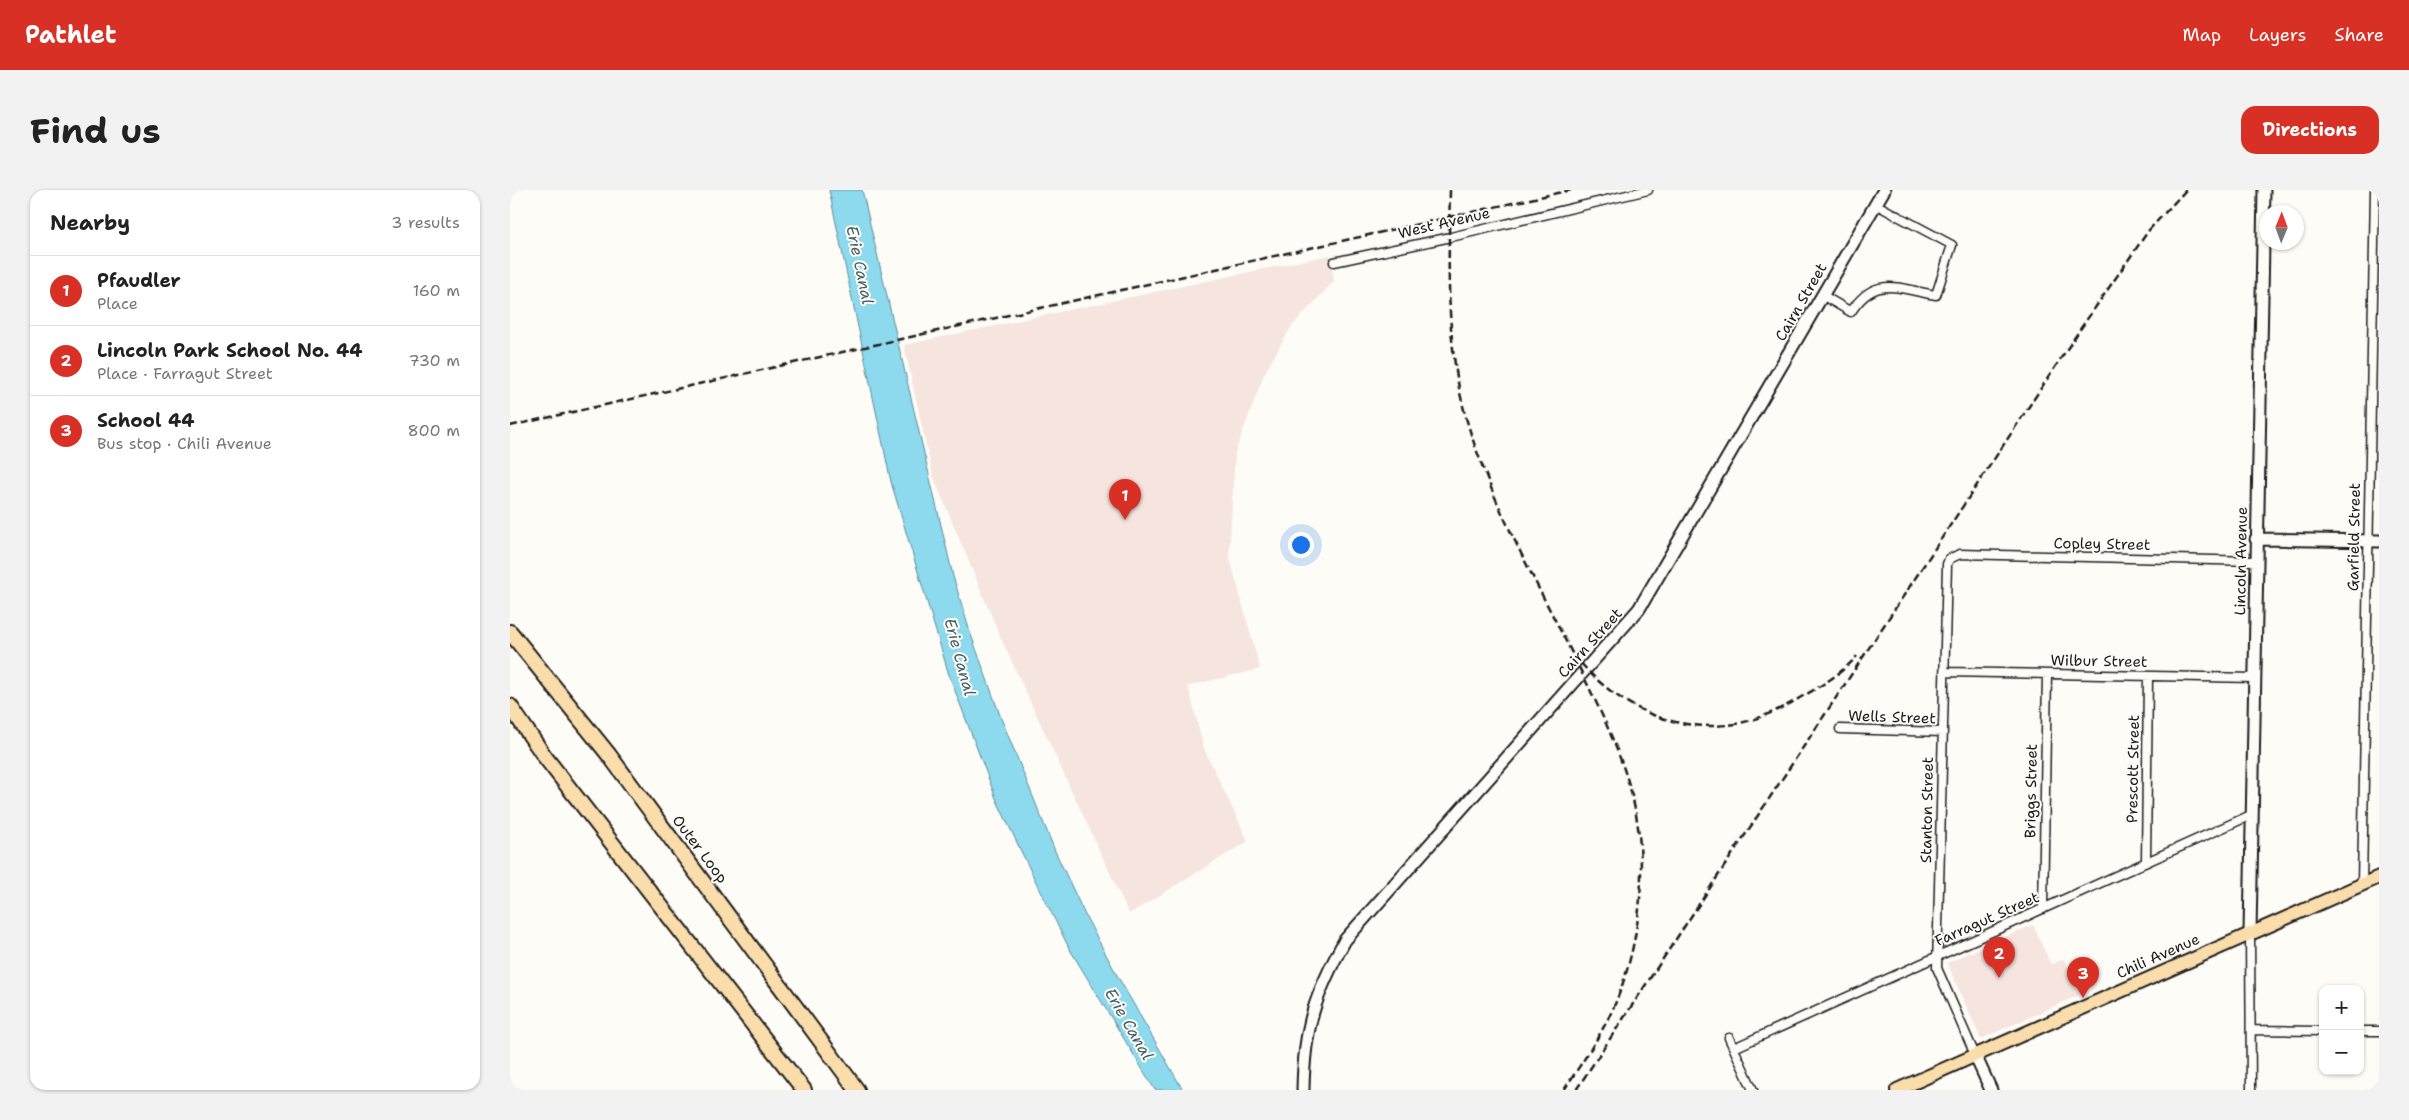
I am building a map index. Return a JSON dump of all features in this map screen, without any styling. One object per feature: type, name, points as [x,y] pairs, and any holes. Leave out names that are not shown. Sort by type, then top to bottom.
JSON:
[{"type":"highway","name":"Outer Loop","points":[[510,632],[609,755],[857,1090]]},
{"type":"highway","points":[[510,706],[545,757],[802,1090]]},
{"type":"highway","points":[[830,1052],[868,1090]]},
{"type":"main road","name":"Chili Avenue","points":[[1897,1090],[2379,877]]},
{"type":"street","name":"West Avenue","points":[[1334,262],[1648,190]]},
{"type":"street","name":"Cairn Street","points":[[1304,1090],[1304,1063],[1308,1023],[1322,983],[1345,940],[1640,609],[1884,190]]},
{"type":"street","name":"Lincoln Avenue","points":[[2250,934],[2255,562],[2264,190]]},
{"type":"street","name":"Garfield Street","points":[[2362,884],[2373,541],[2375,190]]},
{"type":"street","points":[[1822,295],[1851,312],[1864,295],[1877,288],[1891,288],[1936,295],[1952,245],[1875,204]]},
{"type":"street","points":[[2256,539],[2373,541]]},
{"type":"street","name":"Copley Street","points":[[1949,559],[1960,554],[2255,562]]},
{"type":"street","name":"Stanton Street","points":[[1949,559],[1947,564],[1944,672],[1938,956],[1939,975],[1975,1055]]},
{"type":"street","name":"Wilbur Street","points":[[1944,672],[2254,678]]},
{"type":"street","name":"Briggs Street","points":[[2043,909],[2047,674]]},
{"type":"street","name":"Prescott Street","points":[[2146,862],[2148,676]]},
{"type":"street","name":"Wells Street","points":[[1840,729],[1943,732]]},
{"type":"street","name":"Farragut Street","points":[[1734,1048],[2252,815]]},
{"type":"street","points":[[2250,934],[2251,1090]]},
{"type":"street","points":[[2252,1030],[2319,1031]]},
{"type":"street","points":[[2364,1031],[2379,1032]]},
{"type":"street","points":[[1729,1038],[1753,1090]]},
{"type":"street","points":[[1975,1055],[1991,1090]]},
{"type":"shaded area","points":[[1330,255],[1334,281],[1291,327],[1264,374],[1235,453],[1229,555],[1260,669],[1188,686],[1204,749],[1248,841],[1129,914],[1003,643],[933,476],[904,345]]},
{"type":"shaded area","points":[[2033,925],[2051,965],[2064,959],[2079,995],[1981,1039],[1947,963]]},
{"type":"water","name":"Erie Canal","points":[[829,190],[862,190],[953,576],[970,632],[1001,718],[1055,851],[1085,915],[1118,977],[1183,1090],[1155,1090],[1069,948],[997,801],[949,675],[891,482]]},
{"type":"railway","points":[[1450,190],[1450,315],[1457,376],[1463,407],[1482,466],[1507,524],[1608,728],[1627,779],[1637,820],[1640,845],[1640,896],[1633,946],[1627,971],[1608,1019],[1564,1090]]},
{"type":"railway","points":[[510,426],[1571,190]]},
{"type":"railway","points":[[1576,1090],[2081,328],[2149,230],[2186,190]]},
{"type":"railway","points":[[1581,663],[1614,693],[1653,715],[1695,725],[1718,726],[1748,721],[1780,708],[1832,678],[1857,656]]},
{"type":"place","name":"Pfaudler","points":[[1125,520]]},
{"type":"place","name":"Lincoln Park School No. 44","points":[[1999,978]]},
{"type":"place","name":"School 44","points":[[2083,998]]}]
